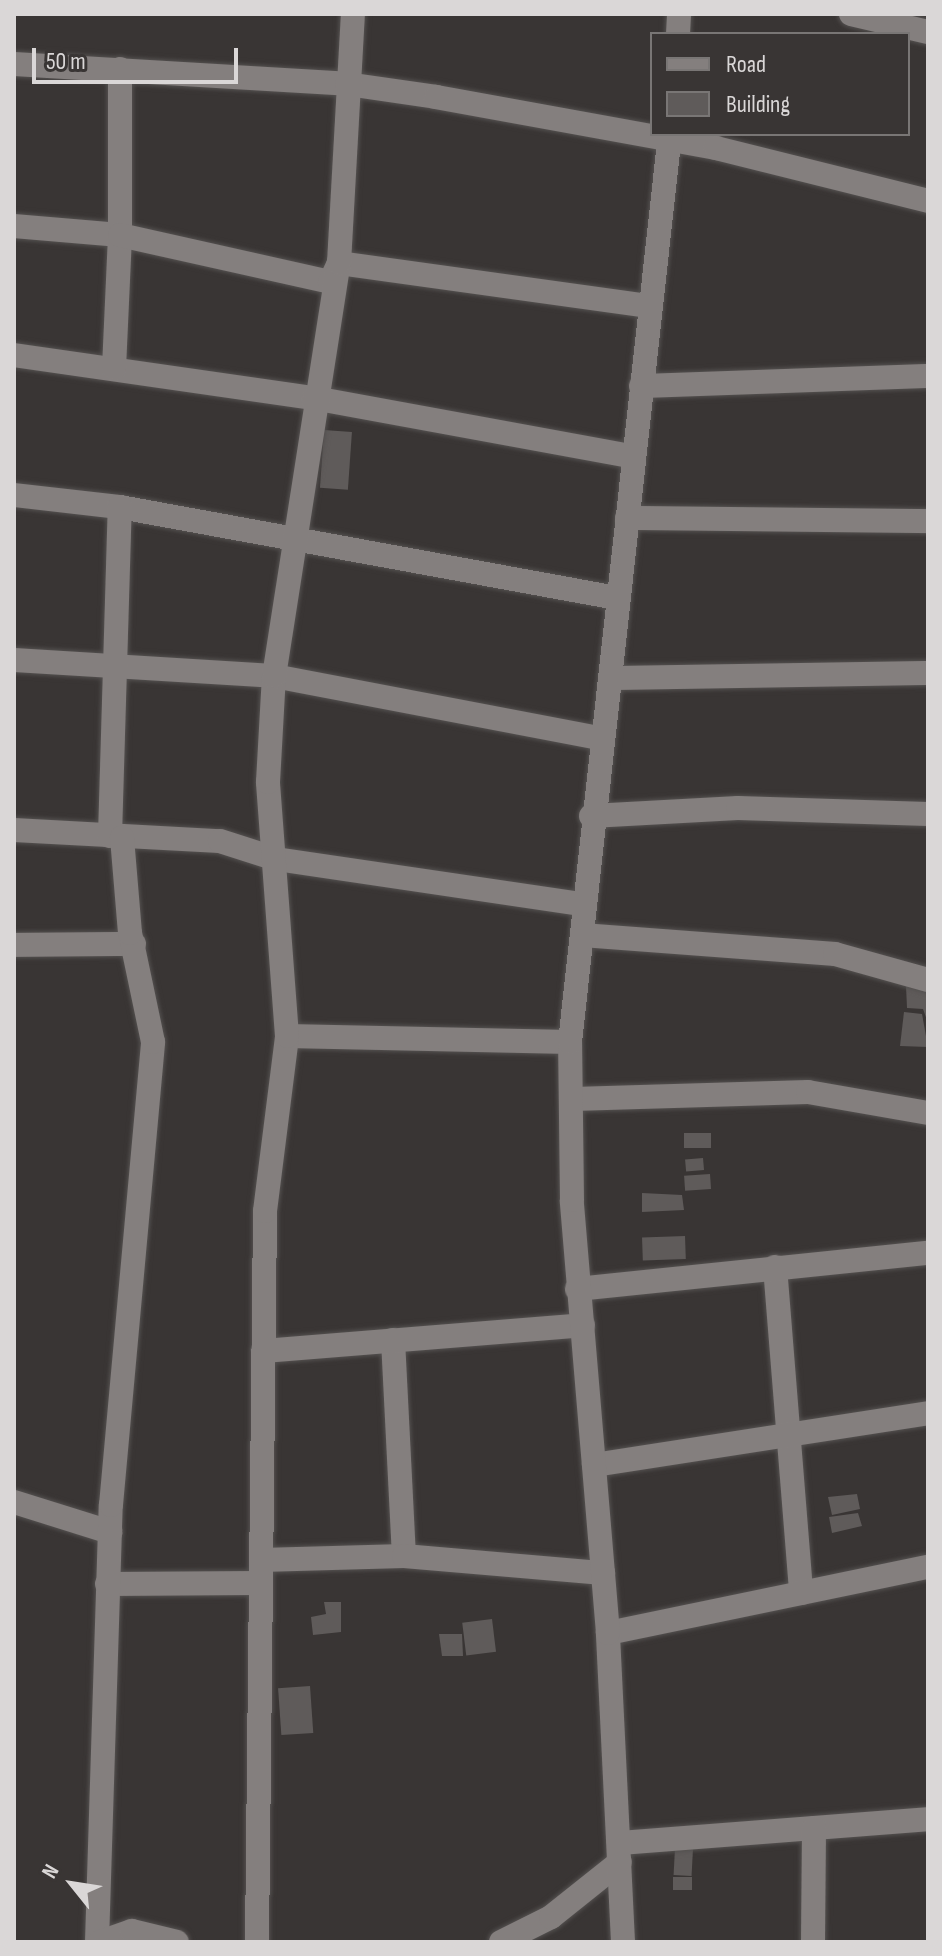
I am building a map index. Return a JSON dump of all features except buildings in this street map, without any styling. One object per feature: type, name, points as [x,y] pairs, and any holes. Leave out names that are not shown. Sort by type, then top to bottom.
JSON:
[{"type":"street","points":[[257,1942],[265,1211],[287,1036],[276,859],[268,806],[274,676],[314,398],[339,263],[353,14]]},
{"type":"street","points":[[851,14],[928,32]]},
{"type":"street","points":[[14,64],[347,84],[650,134]]},
{"type":"street","points":[[114,368],[120,235],[120,69]]},
{"type":"street","points":[[623,1942],[608,1633],[583,1325],[577,1289],[570,1042],[600,738],[612,678],[630,456],[641,386],[669,137],[928,201]]},
{"type":"street","points":[[14,226],[120,235],[330,282],[339,263]]},
{"type":"street","points":[[339,263],[650,306]]},
{"type":"street","points":[[14,355],[314,398],[630,456]]},
{"type":"street","points":[[641,386],[928,376]]},
{"type":"street","points":[[14,495],[120,507],[295,543],[617,598]]},
{"type":"street","points":[[120,507],[114,667],[116,837],[153,1042],[110,1532],[99,1942],[132,1931],[177,1942]]},
{"type":"street","points":[[627,518],[928,521]]},
{"type":"street","points":[[14,660],[274,676],[600,738]]},
{"type":"street","points":[[612,678],[928,673]]},
{"type":"street","points":[[591,816],[738,808],[928,814]]},
{"type":"street","points":[[14,830],[220,841],[276,859],[582,904]]},
{"type":"street","points":[[582,935],[835,954],[928,980]]},
{"type":"street","points":[[14,945],[134,944]]},
{"type":"street","points":[[287,1036],[570,1042]]},
{"type":"street","points":[[573,1099],[808,1092],[928,1113]]},
{"type":"street","points":[[577,1289],[928,1253]]},
{"type":"street","points":[[775,1267],[801,1593]]},
{"type":"street","points":[[263,1351],[583,1325]]},
{"type":"street","points":[[393,1340],[404,1556]]},
{"type":"street","points":[[594,1465],[928,1413]]},
{"type":"street","points":[[14,1502],[110,1532]]},
{"type":"street","points":[[107,1584],[260,1572],[404,1556],[603,1573]]},
{"type":"street","points":[[608,1633],[928,1567]]},
{"type":"street","points":[[501,1942],[551,1917],[620,1852],[814,1828],[928,1819]]},
{"type":"street","points":[[813,1942],[814,1828]]}]
